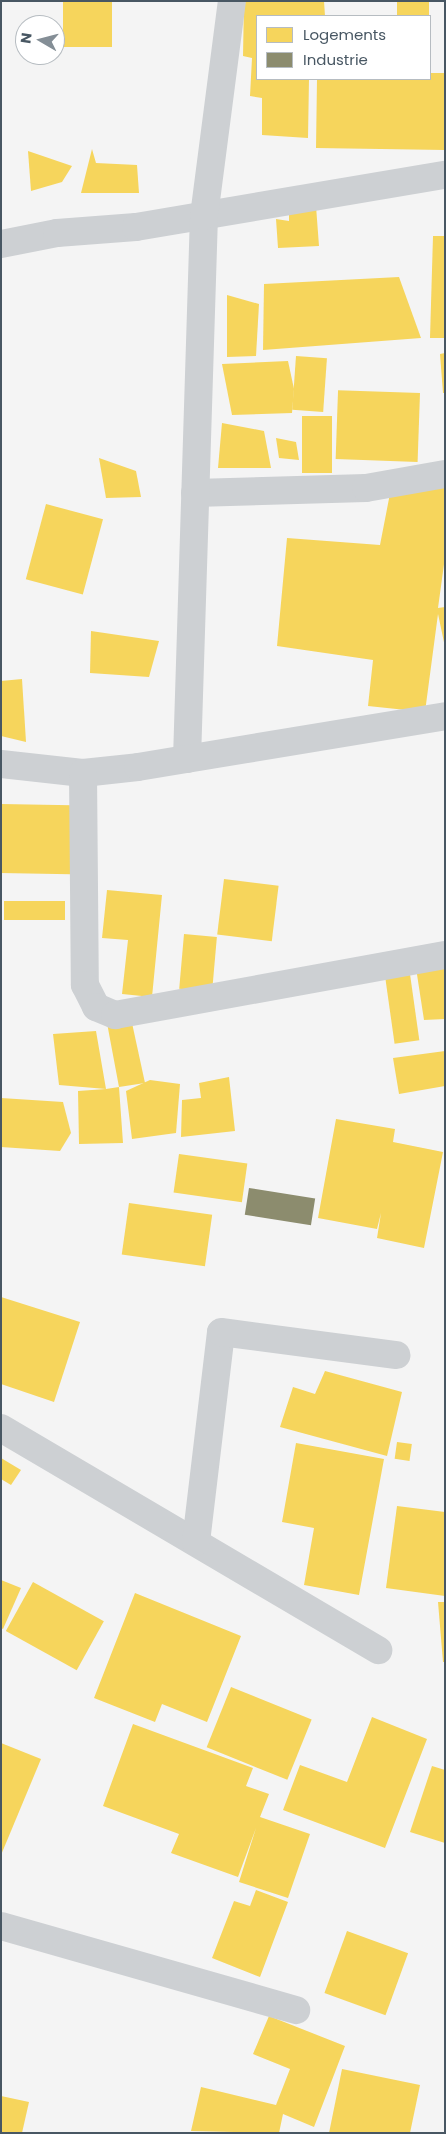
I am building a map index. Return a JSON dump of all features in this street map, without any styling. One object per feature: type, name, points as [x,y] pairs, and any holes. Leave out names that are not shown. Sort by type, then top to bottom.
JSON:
[{"type":"street","points":[[187,759],[204,216],[232,1]]},
{"type":"street","points":[[1,244],[204,216],[445,175]]},
{"type":"street","points":[[195,493],[366,488],[445,474]]},
{"type":"street","points":[[1,764],[83,773],[187,759],[445,716]]},
{"type":"street","points":[[83,773],[85,985],[96,1007],[115,1015],[445,955]]},
{"type":"street","points":[[196,1542],[220,1332],[396,1355]]},
{"type":"street","points":[[1,1428],[378,1650]]},
{"type":"street","points":[[1,1926],[296,2010]]},
{"type":"building: Logements","points":[[63,1],[112,1],[112,47],[65,47],[65,15],[63,15]]},
{"type":"building: Logements","points":[[244,1],[324,1],[325,15],[256,15],[256,80],[309,80],[308,138],[262,135],[262,98],[250,96],[252,58],[243,56]]},
{"type":"building: Logements","points":[[397,1],[429,1],[429,15],[397,15]]},
{"type":"building: Logements","points":[[431,73],[445,73],[445,150],[316,148],[317,80],[431,80]]},
{"type":"building: Logements","points":[[92,149],[96,163],[137,165],[139,193],[81,193]]},
{"type":"building: Logements","points":[[28,151],[72,166],[62,182],[31,191]]},
{"type":"building: Logements","points":[[316,206],[319,246],[278,248],[276,219],[289,221],[289,208]]},
{"type":"building: Logements","points":[[433,236],[445,236],[445,338],[430,338]]},
{"type":"building: Logements","points":[[399,277],[421,338],[263,350],[264,284]]},
{"type":"building: Logements","points":[[227,295],[259,304],[256,356],[227,357]]},
{"type":"building: Logements","points":[[445,353],[445,393],[443,393],[440,354]]},
{"type":"building: Logements","points":[[296,356],[327,358],[323,412],[292,410]]},
{"type":"building: Logements","points":[[288,361],[294,389],[292,413],[232,415],[222,364]]},
{"type":"building: Logements","points":[[338,390],[420,393],[418,462],[336,459]]},
{"type":"building: Logements","points":[[302,416],[332,416],[332,473],[302,473]]},
{"type":"building: Logements","points":[[222,423],[264,431],[271,468],[218,468]]},
{"type":"building: Logements","points":[[276,438],[296,442],[299,460],[279,458]]},
{"type":"building: Logements","points":[[99,458],[136,471],[141,497],[106,498]]},
{"type":"building: Logements","points":[[393,478],[445,478],[445,557],[438,608],[445,607],[445,647],[438,614],[425,712],[368,706],[373,660],[277,646],[287,538],[380,545]]},
{"type":"building: Logements","points":[[46,504],[103,519],[83,595],[26,579]]},
{"type":"building: Logements","points":[[91,631],[159,641],[149,677],[90,673]]},
{"type":"building: Logements","points":[[22,679],[26,742],[1,736],[1,681]]},
{"type":"building: Logements","points":[[1,804],[72,805],[71,874],[1,873]]},
{"type":"building: Logements","points":[[224,879],[279,886],[272,941],[217,935]]},
{"type":"building: Logements","points":[[107,890],[162,895],[152,997],[122,994],[128,940],[102,938]]},
{"type":"building: Logements","points":[[4,901],[65,901],[65,920],[4,920]]},
{"type":"building: Logements","points":[[184,934],[217,937],[212,992],[179,989]]},
{"type":"building: Logements","points":[[416,968],[445,969],[445,1019],[424,1020]]},
{"type":"building: Logements","points":[[410,974],[419,1040],[395,1044],[385,977]]},
{"type":"building: Logements","points":[[107,1023],[132,1023],[145,1083],[119,1087]]},
{"type":"building: Logements","points":[[96,1031],[106,1089],[59,1085],[53,1034]]},
{"type":"building: Logements","points":[[445,1051],[445,1086],[399,1094],[393,1058]]},
{"type":"building: Logements","points":[[229,1077],[235,1131],[181,1137],[182,1100],[201,1098],[199,1083]]},
{"type":"building: Logements","points":[[150,1080],[180,1084],[176,1133],[132,1139],[126,1091]]},
{"type":"building: Logements","points":[[119,1087],[123,1143],[79,1144],[78,1091]]},
{"type":"building: Logements","points":[[1,1098],[63,1102],[71,1133],[60,1151],[1,1147]]},
{"type":"building: Logements","points":[[336,1119],[395,1129],[393,1142],[443,1152],[424,1248],[377,1238],[381,1213],[377,1229],[318,1218]]},
{"type":"building: Logements","points":[[179,1154],[247,1164],[242,1202],[174,1193]]},
{"type":"building: Logements","points":[[129,1203],[212,1215],[205,1266],[122,1254]]},
{"type":"building: Logements","points":[[1,1297],[80,1322],[54,1402],[1,1384]]},
{"type":"building: Logements","points":[[325,1371],[402,1392],[387,1456],[280,1427],[293,1387],[315,1394]]},
{"type":"building: Logements","points":[[397,1442],[412,1444],[409,1461],[395,1459]]},
{"type":"building: Logements","points":[[296,1443],[384,1459],[359,1595],[304,1585],[314,1528],[282,1522]]},
{"type":"building: Logements","points":[[1,1458],[21,1470],[11,1485],[1,1479]]},
{"type":"building: Logements","points":[[397,1506],[445,1512],[445,1596],[386,1588]]},
{"type":"building: Logements","points":[[1,1580],[21,1588],[3,1629],[1,1628]]},
{"type":"building: Logements","points":[[33,1582],[104,1621],[77,1670],[6,1631]]},
{"type":"building: Logements","points":[[135,1593],[241,1636],[207,1722],[162,1704],[155,1722],[94,1698]]},
{"type":"building: Logements","points":[[438,1602],[445,1602],[445,1662],[443,1662]]},
{"type":"building: Logements","points":[[231,1687],[312,1720],[287,1780],[207,1747]]},
{"type":"building: Logements","points":[[372,1717],[427,1739],[385,1848],[283,1810],[300,1765],[347,1782]]},
{"type":"building: Logements","points":[[133,1724],[253,1768],[246,1786],[269,1794],[260,1817],[310,1834],[288,1898],[239,1882],[256,1828],[238,1877],[171,1853],[179,1834],[103,1806]]},
{"type":"building: Logements","points":[[1,1743],[41,1759],[1,1855]]},
{"type":"building: Logements","points":[[432,1766],[445,1770],[445,1843],[410,1832]]},
{"type":"building: Logements","points":[[256,1890],[288,1902],[260,1977],[212,1958],[234,1901],[250,1906]]},
{"type":"building: Logements","points":[[347,1931],[408,1953],[386,2015],[324,1993]]},
{"type":"building: Logements","points":[[269,2016],[345,2046],[314,2127],[283,2114],[279,2133],[191,2131],[201,2087],[276,2105],[290,2069],[253,2054]]},
{"type":"building: Logements","points":[[342,2069],[420,2085],[410,2133],[329,2133]]},
{"type":"building: Logements","points":[[1,2096],[29,2102],[22,2133],[1,2133]]},
{"type":"building: Industrie","points":[[249,1188],[315,1198],[311,1225],[245,1215]]}]
